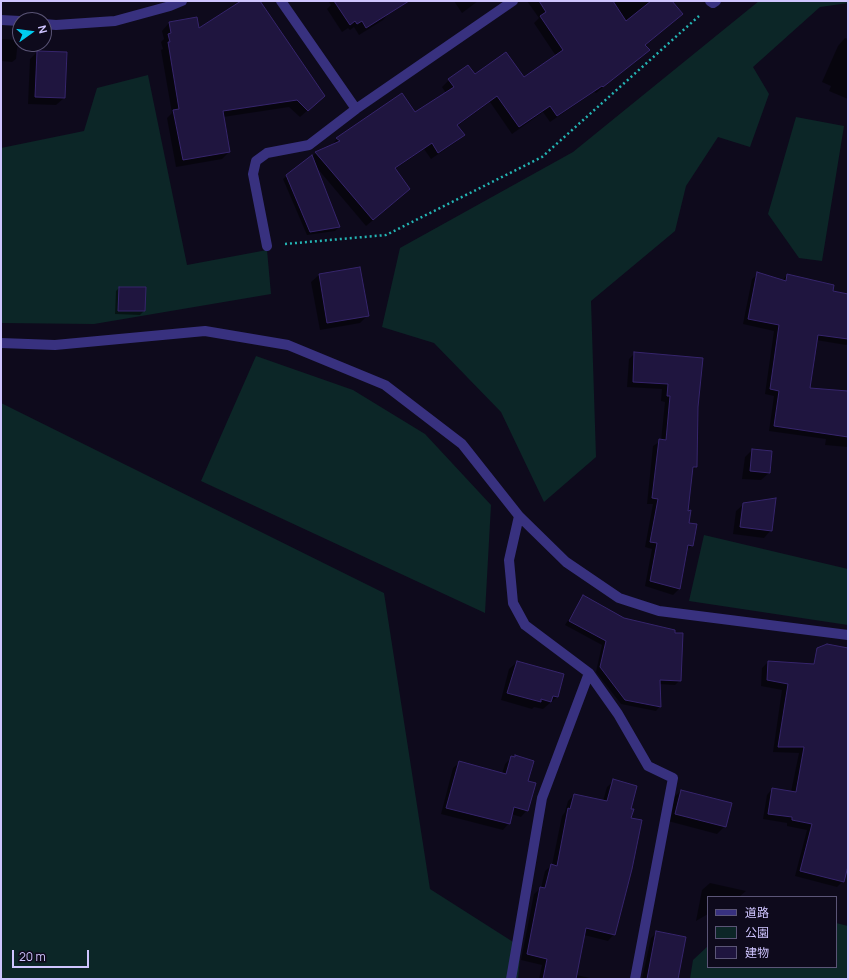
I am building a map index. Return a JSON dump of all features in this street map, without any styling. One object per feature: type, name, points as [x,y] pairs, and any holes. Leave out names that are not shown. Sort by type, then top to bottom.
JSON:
[{"type":"street","points":[[52,25],[115,21],[170,6],[182,1]]},
{"type":"street","points":[[281,1],[356,109]]},
{"type":"street","points":[[267,246],[253,174],[256,161],[268,153],[309,145],[356,109],[513,1]]},
{"type":"street","points":[[1,20],[12,21]]},
{"type":"street","points":[[1,343],[55,345],[205,331],[288,345],[385,385],[462,444],[518,516],[566,562],[619,598],[659,611],[848,635]]},
{"type":"street","points":[[518,516],[509,560],[513,603],[525,625],[589,673],[618,714],[648,766],[673,778],[635,979]]},
{"type":"street","points":[[510,979],[542,798],[589,673]]},
{"type":"path","points":[[267,246],[386,235],[542,157],[713,2]]},
{"type":"green space","points":[[759,1],[848,1],[848,3],[820,7],[753,67],[769,94],[750,147],[718,137],[686,186],[675,231],[591,301],[596,457],[544,502],[501,412],[434,343],[382,327],[400,248],[573,152]]},
{"type":"green space","points":[[148,75],[187,265],[267,250],[271,294],[94,324],[1,323],[1,148],[84,131],[97,88]]},
{"type":"green space","points":[[796,117],[844,126],[822,261],[799,258],[768,214]]},
{"type":"green space","points":[[256,356],[353,390],[425,434],[491,505],[485,613],[201,481]]},
{"type":"green space","points":[[1,403],[384,593],[430,889],[521,947],[518,979],[1,979]]},
{"type":"green space","points":[[704,535],[848,569],[848,625],[689,601]]},
{"type":"green space","points":[[837,923],[848,926],[848,979],[690,979],[693,960],[707,947],[707,968],[837,968]]},
{"type":"building","points":[[241,1],[260,1],[325,96],[308,111],[297,100],[223,111],[230,152],[183,160],[173,110],[179,109],[168,42],[170,42],[168,34],[171,33],[169,22],[197,17],[199,28]]},
{"type":"building","points":[[334,1],[409,1],[366,28],[362,21],[357,24],[355,21],[350,25]]},
{"type":"building","points":[[539,1],[613,1],[626,21],[651,1],[672,1],[683,14],[645,45],[650,50],[603,87],[602,86],[557,116],[550,106],[519,127],[497,96],[457,125],[465,135],[438,153],[432,143],[395,168],[410,189],[373,220],[315,152],[340,141],[336,138],[402,93],[415,112],[454,87],[448,79],[468,65],[475,74],[506,52],[524,77],[563,50],[540,16],[546,12]]},
{"type":"building","points":[[37,52],[67,52],[65,98],[35,97]]},
{"type":"building","points":[[312,155],[340,227],[310,232],[286,175]]},
{"type":"building","points":[[360,267],[369,316],[327,323],[319,274]]},
{"type":"building","points":[[757,272],[786,281],[787,274],[834,285],[833,291],[848,294],[848,339],[818,335],[810,388],[848,391],[848,437],[774,426],[779,391],[770,389],[779,325],[748,319]]},
{"type":"building","points":[[119,287],[146,287],[145,311],[118,311]]},
{"type":"building","points":[[634,352],[703,358],[698,407],[697,467],[693,467],[688,511],[691,510],[689,523],[697,524],[693,546],[688,545],[680,589],[650,581],[657,543],[650,542],[658,499],[652,498],[659,439],[666,440],[670,396],[667,396],[668,384],[633,382]]},
{"type":"building","points":[[752,449],[772,451],[770,473],[750,471]]},
{"type":"building","points":[[776,498],[772,531],[740,527],[743,503]]},
{"type":"building","points":[[583,595],[624,618],[675,630],[675,633],[683,633],[681,681],[660,680],[661,707],[625,700],[600,667],[606,641],[569,621]]},
{"type":"building","points":[[827,644],[848,648],[848,866],[844,882],[800,871],[812,824],[792,820],[792,817],[768,814],[772,788],[796,792],[804,747],[778,747],[788,684],[767,680],[768,661],[814,664],[817,648]]},
{"type":"building","points":[[517,661],[564,674],[558,697],[553,696],[551,702],[541,699],[541,702],[507,693]]},
{"type":"building","points":[[515,755],[534,761],[528,781],[536,783],[528,811],[514,807],[510,824],[446,808],[459,761],[506,774],[511,756],[515,757]]},
{"type":"building","points":[[613,779],[637,786],[631,809],[634,809],[631,818],[642,820],[632,869],[615,935],[586,928],[576,979],[543,979],[547,959],[527,954],[540,887],[545,888],[551,864],[557,866],[568,808],[570,809],[574,794],[607,801]]},
{"type":"building","points":[[681,790],[732,803],[726,827],[675,814]]},
{"type":"building","points":[[656,931],[686,937],[678,979],[647,979]]}]
